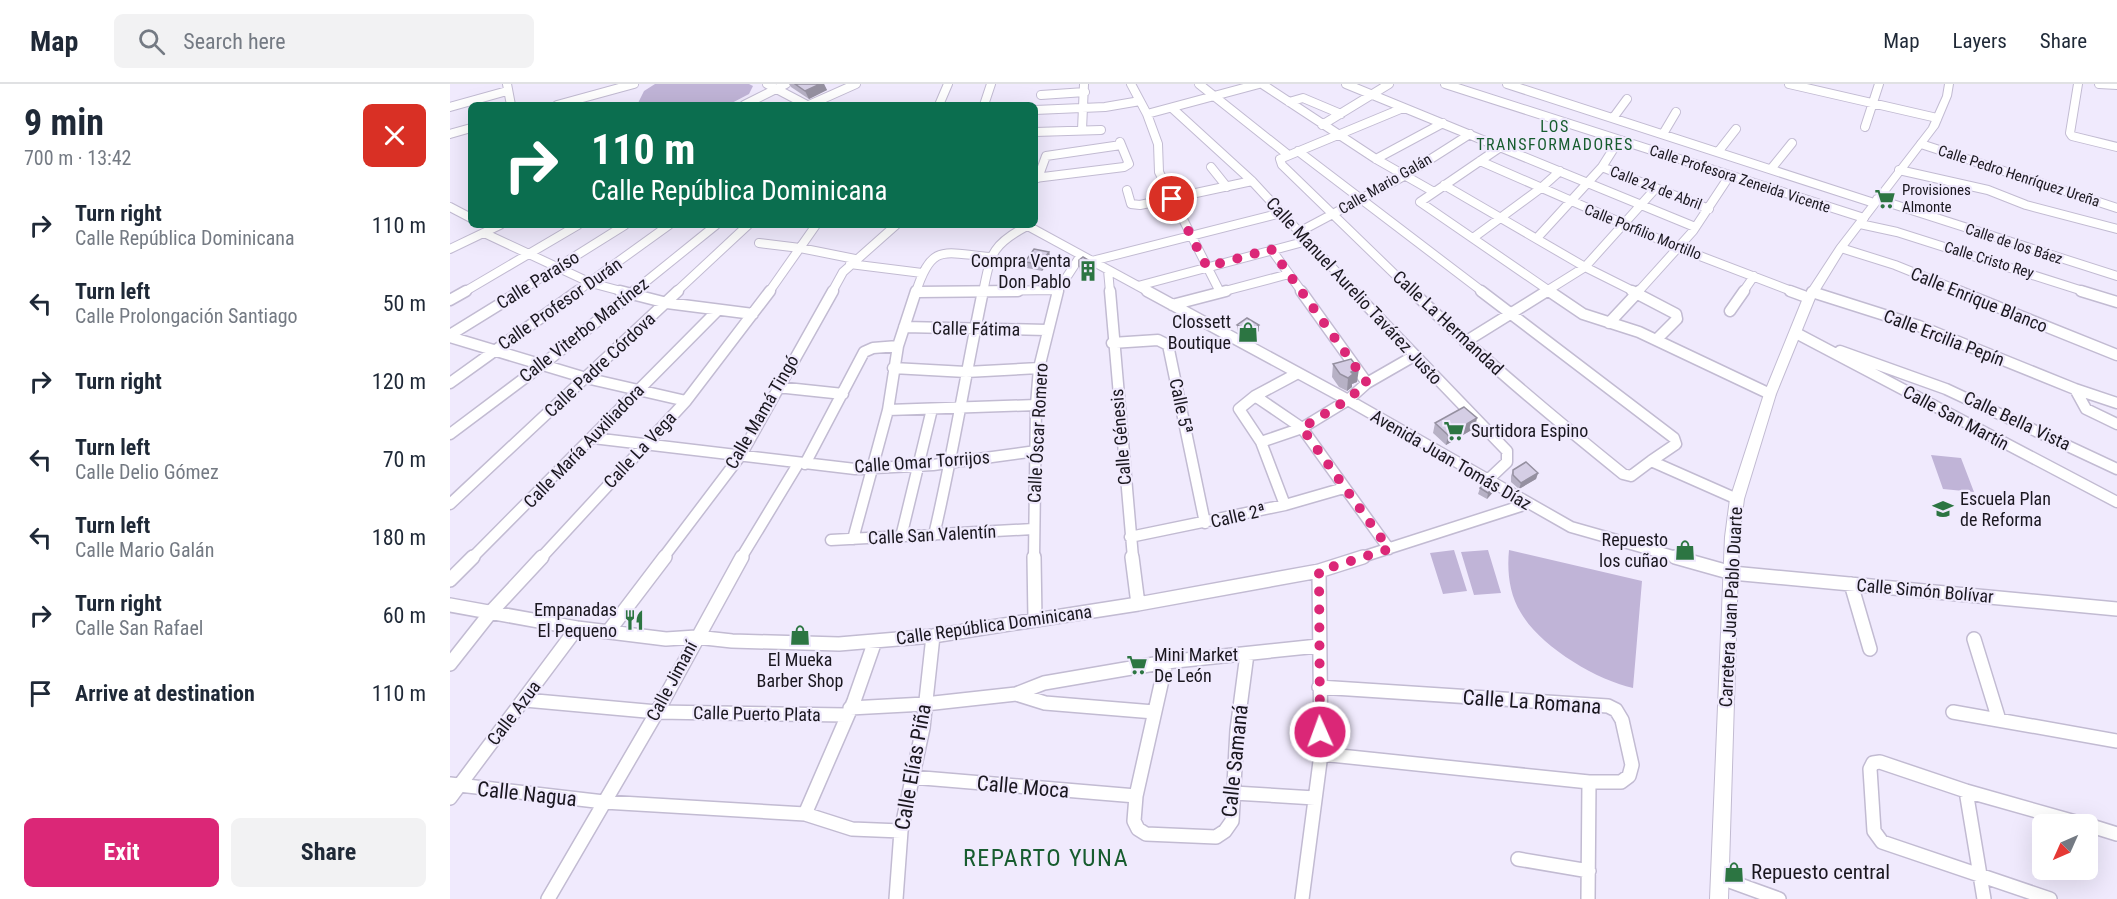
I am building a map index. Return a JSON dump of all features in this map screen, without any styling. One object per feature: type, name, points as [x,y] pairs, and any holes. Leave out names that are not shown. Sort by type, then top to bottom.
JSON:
[{"type":"main road","name":"Carretera Juan Pablo Duarte","points":[[1719,899],[1732,537],[1737,499],[1770,394],[1810,295],[1875,201],[1921,144],[1937,118],[1949,84]]},
{"type":"street","points":[[568,102],[634,84]]},
{"type":"street","points":[[767,84],[802,102]]},
{"type":"street","points":[[750,102],[786,84]]},
{"type":"street","points":[[815,102],[856,84]]},
{"type":"street","points":[[940,102],[948,84]]},
{"type":"street","points":[[985,102],[992,84]]},
{"type":"street","points":[[1038,104],[1041,84]]},
{"type":"street","points":[[1131,84],[1147,114],[1158,144],[1159,172],[1220,292]]},
{"type":"street","name":"Calle La Hermandad","points":[[1199,84],[1284,157],[1282,165],[1465,342],[1531,400],[1627,475],[1631,476],[1651,461]]},
{"type":"street","points":[[1147,114],[1260,84],[1376,159],[1434,192]]},
{"type":"street","points":[[1346,84],[1695,227]]},
{"type":"street","points":[[1322,125],[1389,84]]},
{"type":"street","name":"Calle Profesora Zeneida Vicente","points":[[1445,84],[1730,175],[1862,221]]},
{"type":"street","name":"Calle de los Báez","points":[[1507,84],[2117,276]]},
{"type":"street","points":[[1789,84],[1937,118]]},
{"type":"street","points":[[1865,128],[1880,84]]},
{"type":"street","points":[[2078,84],[2070,133],[2077,138],[2117,147]]},
{"type":"street","points":[[2099,84],[2115,86]]},
{"type":"street","points":[[450,107],[507,87],[510,102]]},
{"type":"street","points":[[1041,95],[1085,88],[1082,130]]},
{"type":"street","points":[[1289,102],[1303,98],[1341,114]]},
{"type":"street","points":[[1614,118],[1628,99]]},
{"type":"street","points":[[1038,110],[1083,109],[1140,101]]},
{"type":"street","name":"Calle Manuel Aurelio Tavárez Justo","points":[[1172,108],[1252,181],[1414,356],[1507,451],[1507,462],[1489,479]]},
{"type":"street","points":[[1284,157],[1340,136],[1403,108]]},
{"type":"street","points":[[1663,134],[1676,112]]},
{"type":"street","points":[[1376,159],[1443,123]]},
{"type":"street","points":[[450,134],[468,129]]},
{"type":"street","points":[[1718,152],[1736,129]]},
{"type":"street","points":[[1038,132],[1101,130]]},
{"type":"street","name":"Calle Mario Galán","points":[[1299,232],[1404,176],[1470,134]]},
{"type":"street","points":[[1537,238],[1602,167],[1619,140]]},
{"type":"street","points":[[1754,183],[1792,142]]},
{"type":"street","points":[[1038,176],[1046,156],[1120,144],[1129,165],[1038,178]]},
{"type":"street","name":"Calle Pedro Henríquez Ureña","points":[[1921,144],[2117,208]]},
{"type":"street","points":[[1502,146],[1420,202],[1590,317],[1656,340],[1770,394]]},
{"type":"street","points":[[1299,151],[1359,200],[1674,438],[1676,444],[1651,461]]},
{"type":"street","name":"Calle Porfilio Mortillo","points":[[1480,161],[1679,248],[1810,295]]},
{"type":"street","points":[[1211,167],[1227,187]]},
{"type":"street","name":"Calle 24 de Abril","points":[[1602,167],[1709,208]]},
{"type":"street","points":[[1899,170],[1988,190],[2026,205],[2117,229]]},
{"type":"street","points":[[1473,238],[1541,188],[1560,171]]},
{"type":"street","points":[[1609,323],[1635,292],[1679,248],[1730,175]]},
{"type":"street","points":[[1127,190],[1131,204],[1134,205],[1252,181]]},
{"type":"street","points":[[1444,185],[1585,267],[1676,314],[1677,319],[1656,340]]},
{"type":"street","points":[[1465,342],[1585,267],[1625,225],[1640,203],[1656,188]]},
{"type":"street","points":[[450,207],[468,216]]},
{"type":"street","points":[[1092,261],[1281,213]]},
{"type":"street","name":"Calle Cristo Rey","points":[[1862,221],[2117,303]]},
{"type":"street","points":[[450,249],[491,228],[527,255],[591,283],[629,295],[667,303],[753,314]]},
{"type":"street","points":[[450,300],[573,228]]},
{"type":"street","name":"Calle Paraíso","points":[[450,336],[620,228]]},
{"type":"street","name":"Calle Profesor Durán","points":[[450,383],[665,228]]},
{"type":"street","name":"Calle Viterbo Martínez","points":[[450,434],[713,228]]},
{"type":"street","name":"Calle Padre Córdova","points":[[450,504],[745,228]]},
{"type":"street","name":"Calle La Vega","points":[[450,664],[491,612],[686,401],[753,314],[814,228]]},
{"type":"street","name":"Calle Mamá Tingó","points":[[608,632],[741,455],[843,272],[893,228]]},
{"type":"street","points":[[934,535],[951,464],[973,330],[990,257],[1005,237],[1022,228]]},
{"type":"street","name":"Avenida Juan Tomás Díaz","points":[[1032,228],[1347,400],[1571,527],[1732,573]]},
{"type":"street","points":[[1138,286],[1307,241]]},
{"type":"street","points":[[759,243],[800,248],[853,262],[922,273]]},
{"type":"street","name":"Calle Enrique Blanco","points":[[1841,248],[1895,264],[1954,291],[2117,355]]},
{"type":"street","points":[[1271,249],[1367,383]]},
{"type":"street","points":[[853,539],[888,410],[892,368],[922,273],[930,258],[942,253],[990,257]]},
{"type":"street","name":"Calle Óscar Romero","points":[[1035,620],[1033,529],[1036,405],[1040,368],[1058,290],[1081,255]]},
{"type":"street","name":"Calle Génesis","points":[[1108,270],[1112,343],[1138,604]]},
{"type":"street","points":[[1172,305],[1289,274]]},
{"type":"street","points":[[1730,311],[1754,276]]},
{"type":"street","points":[[917,292],[1058,290]]},
{"type":"street","name":"Calle Ercilia Pepín","points":[[1810,295],[1919,326],[2075,389],[2117,403]]},
{"type":"street","name":"Calle María Auxiliadora","points":[[450,580],[717,311]]},
{"type":"street","name":"Calle Fátima","points":[[904,327],[1047,330]]},
{"type":"street","name":"Calle San Martín","points":[[1796,333],[2117,502]]},
{"type":"street","points":[[450,336],[586,378],[686,401]]},
{"type":"street","name":"Calle 5ª","points":[[1112,343],[1158,340],[1168,345],[1205,524]]},
{"type":"street","name":"Calle Bella Vista","points":[[1814,343],[1897,368],[1946,388],[2117,469]]},
{"type":"street","points":[[802,464],[843,394],[864,352],[873,348],[898,346]]},
{"type":"street","points":[[1261,442],[1302,428],[1347,400],[1367,383],[1414,356]]},
{"type":"street","points":[[892,368],[966,372],[1040,368]]},
{"type":"street","points":[[1285,505],[1261,442],[1239,409],[1255,396],[1298,373]]},
{"type":"street","points":[[777,387],[843,394]]},
{"type":"street","points":[[2075,389],[2086,409],[2117,424]]},
{"type":"street","points":[[1255,396],[1302,428],[1389,549]]},
{"type":"street","points":[[888,410],[1036,405]]},
{"type":"street","points":[[901,537],[933,409]]},
{"type":"street","name":"Calle Omar Torrijos","points":[[593,438],[802,464],[872,469],[951,464],[1036,451]]},
{"type":"street","points":[[1651,461],[1737,499]]},
{"type":"street","name":"Calle Jimaní","points":[[548,899],[657,712],[753,536],[802,464]]},
{"type":"street","name":"Calle 2ª","points":[[1130,537],[1205,524],[1344,488]]},
{"type":"street","name":"Calle República Dominicana","points":[[450,605],[577,628],[666,639],[696,637],[801,644],[933,636],[1138,604],[1319,571],[1527,504]]},
{"type":"street","name":"Calle San Valentín","points":[[831,540],[1033,529]]},
{"type":"street","points":[[1302,899],[1320,754],[1319,571]]},
{"type":"street","name":"Calle Simón Bolívar","points":[[1732,573],[2117,609]]},
{"type":"street","points":[[1851,584],[1870,649]]},
{"type":"street","name":"Calle Azua","points":[[450,798],[455,785],[525,700],[577,628]]},
{"type":"street","name":"Calle Elías Piña","points":[[896,899],[901,831],[923,728],[933,636]]},
{"type":"street","points":[[1974,639],[1999,720]]},
{"type":"street","points":[[805,814],[875,641]]},
{"type":"street","points":[[1016,694],[1044,683],[1166,662],[1318,646]]},
{"type":"street","name":"Calle Samaná","points":[[1136,796],[1134,821],[1138,828],[1146,834],[1216,837],[1225,831],[1232,821],[1237,730],[1247,654]]},
{"type":"street","points":[[1136,796],[1166,662]]},
{"type":"street","name":"Calle La Romana","points":[[1319,687],[1608,706],[1616,710],[1622,720],[1632,765],[1629,776],[1621,782],[1589,782],[1320,754]]},
{"type":"street","points":[[1016,694],[1045,703],[1155,712]]},
{"type":"street","name":"Calle Puerto Plata","points":[[525,700],[657,712],[848,712],[1016,694]]},
{"type":"street","points":[[1953,712],[2117,741]]},
{"type":"street","points":[[2048,814],[1966,791],[1880,762],[1873,763],[1870,769],[1874,831],[1882,842],[2050,899]]},
{"type":"street","name":"Calle Moca","points":[[911,777],[1136,796]]},
{"type":"street","points":[[1588,899],[1589,782]]},
{"type":"street","name":"Calle Nagua","points":[[455,785],[604,802],[805,814],[852,829],[901,831]]},
{"type":"street","points":[[1966,791],[1984,899]]},
{"type":"street","points":[[1234,793],[1315,798]]},
{"type":"street","points":[[2098,828],[2117,834]]},
{"type":"street","points":[[1518,859],[1589,871]]},
{"type":"street","points":[[1721,878],[1779,899]]},
{"type":"shaded area","points":[[655,84],[749,84],[753,86],[749,94],[734,102],[638,102],[644,91]]},
{"type":"shaded area","points":[[1931,455],[1961,458],[1974,492],[1943,489]]},
{"type":"shaded area","points":[[1454,550],[1467,591],[1443,594],[1430,553]]},
{"type":"shaded area","points":[[1488,550],[1501,593],[1474,595],[1461,552]]},
{"type":"shaded area","points":[[1509,550],[1642,581],[1633,688],[1603,678],[1586,669],[1541,638],[1521,613],[1511,590]]},
{"type":"building","points":[[795,84],[820,84],[805,91]]},
{"type":"building","points":[[1034,249],[1049,252],[1040,264],[1025,262]]},
{"type":"building","points":[[1083,257],[1095,264],[1086,270],[1079,266],[1079,260]]},
{"type":"building","points":[[1247,318],[1259,325],[1249,332],[1237,325]]},
{"type":"building","points":[[1351,359],[1359,369],[1351,372],[1353,374],[1348,378],[1340,374],[1333,364]]},
{"type":"building","points":[[1464,407],[1477,418],[1448,435],[1435,423]]},
{"type":"building","points":[[1526,462],[1538,473],[1521,483],[1513,475],[1513,470]]},
{"type":"building","points":[[1487,480],[1496,485],[1488,493],[1480,488]]},
{"type":"place","name":"Provisiones Almonte","points":[[1885,199]]},
{"type":"place","name":"Compra Venta Don Pablo","points":[[1088,271]]},
{"type":"place","name":"Clossett Boutique","points":[[1248,332]]},
{"type":"place","name":"Surtidora Espino","points":[[1454,431]]},
{"type":"place","name":"Escuela Plan de Reforma","points":[[1943,509]]},
{"type":"place","name":"Repuesto los cuñao","points":[[1685,550]]},
{"type":"place","name":"Empanadas El Pequeno","points":[[634,620]]},
{"type":"place","name":"El Mueka Barber Shop","points":[[800,635]]},
{"type":"place","name":"Mini Market De León","points":[[1137,665]]},
{"type":"place","name":"Repuesto central","points":[[1734,872]]},
{"type":"district","name":"LOS TRANSFORMADORES","points":[[1555,135]]},
{"type":"district","name":"REPARTO YUNA","points":[[1046,858]]},
{"type":"route","points":[[1172,199],[1207,267],[1271,249],[1367,383],[1347,400],[1302,428],[1389,549],[1319,571],[1320,732]]}]
